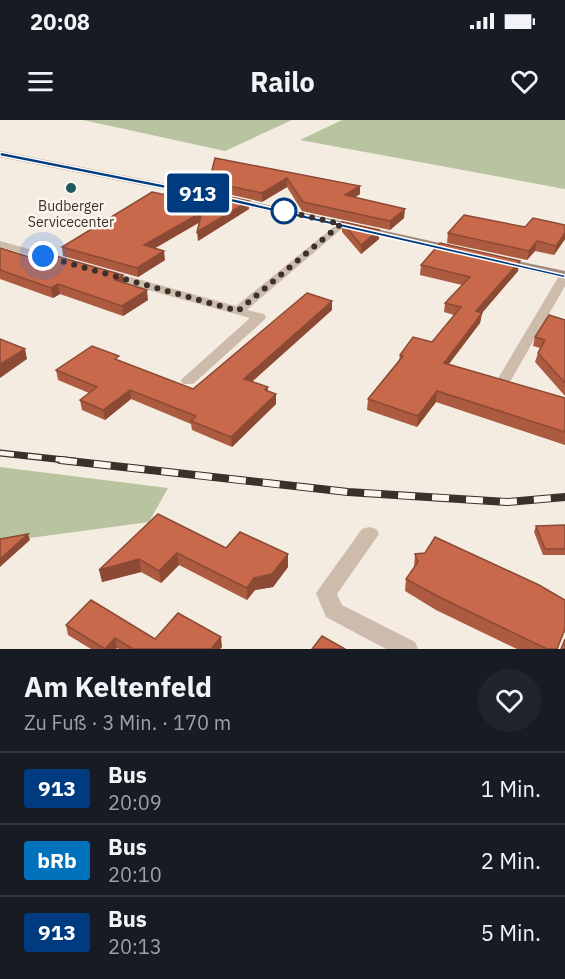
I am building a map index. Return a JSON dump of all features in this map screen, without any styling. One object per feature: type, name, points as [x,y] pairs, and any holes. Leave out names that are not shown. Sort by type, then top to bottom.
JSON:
[{"type":"main road","points":[[0,154],[467,252]]},
{"type":"main road","points":[[489,258],[565,275]]},
{"type":"street","points":[[238,311],[341,224]]},
{"type":"street","points":[[0,244],[259,317],[188,381]]},
{"type":"street","points":[[504,380],[565,275]]},
{"type":"street","points":[[369,534],[326,593],[334,611],[407,649]]},
{"type":"green space","points":[[83,120],[292,120],[225,151]]},
{"type":"green space","points":[[342,120],[565,120],[565,189],[300,140]]},
{"type":"green space","points":[[0,467],[168,488],[149,522],[0,542]]},
{"type":"building","points":[[215,158],[360,186],[345,195],[405,209],[390,221],[303,202],[287,178],[262,193],[209,182]]},
{"type":"building","points":[[152,192],[204,203],[207,192],[249,201],[197,232],[202,212],[144,245],[164,251],[137,268],[62,247]]},
{"type":"building","points":[[464,215],[525,227],[533,218],[565,225],[565,233],[556,246],[537,241],[529,251],[448,233]]},
{"type":"building","points":[[343,222],[379,230],[361,245]]},
{"type":"building","points":[[440,243],[520,261],[476,311],[482,313],[444,363],[565,398],[565,432],[437,391],[418,416],[368,399],[403,356],[400,355],[413,337],[432,342],[461,307],[445,303],[470,277],[421,265]]},
{"type":"building","points":[[0,248],[39,260],[49,254],[123,275],[115,280],[147,290],[122,306],[58,284],[51,288],[0,270]]},
{"type":"building","points":[[307,293],[332,301],[244,379],[268,387],[265,390],[276,394],[231,437],[191,421],[196,416],[130,390],[103,410],[80,400],[97,387],[56,370],[92,346],[119,356],[115,359],[193,389]]},
{"type":"building","points":[[549,315],[565,320],[565,383],[538,353],[545,340],[535,337]]},
{"type":"building","points":[[0,339],[25,349],[0,364]]},
{"type":"building","points":[[158,514],[226,548],[240,532],[288,554],[272,574],[254,578],[247,588],[177,553],[159,571],[139,559],[99,570]]},
{"type":"building","points":[[565,525],[565,549],[545,549],[536,526]]},
{"type":"building","points":[[28,534],[0,559],[0,539]]},
{"type":"building","points":[[435,537],[539,585],[565,600],[565,629],[557,649],[547,649],[406,579],[418,562],[415,554],[425,553]]},
{"type":"building","points":[[91,600],[155,639],[178,613],[221,637],[211,649],[133,649],[115,638],[105,649],[66,625]]},
{"type":"building","points":[[322,636],[345,649],[312,649]]},
{"type":"railway","points":[[0,453],[74,461]]},
{"type":"railway","points":[[60,460],[348,492],[507,502],[565,497]]},
{"type":"bus line","name":"913","points":[[0,154],[222,198],[565,275]]},
{"type":"place","name":"Budberger Servicecenter","points":[[71,188]]},
{"type":"route","points":[[43,256],[238,311],[341,224],[284,211]]}]
